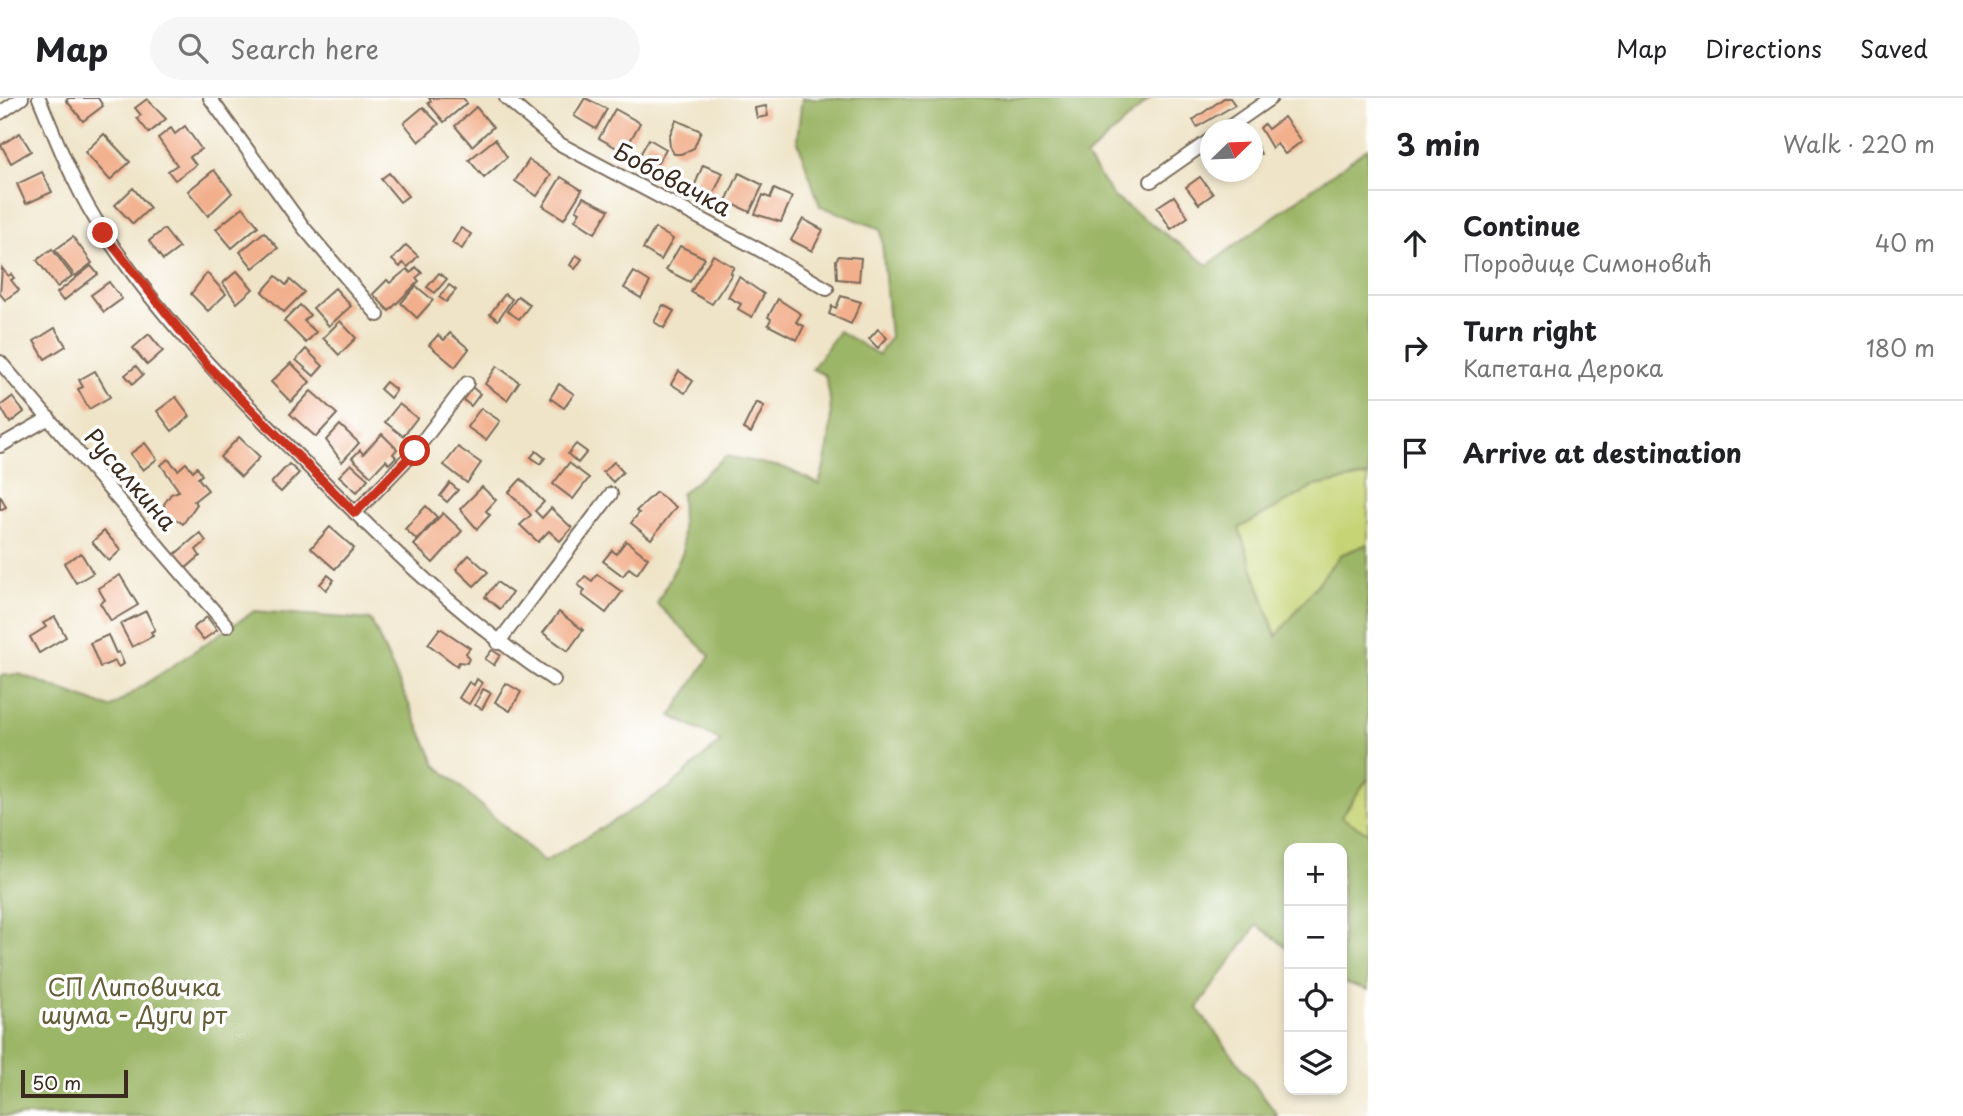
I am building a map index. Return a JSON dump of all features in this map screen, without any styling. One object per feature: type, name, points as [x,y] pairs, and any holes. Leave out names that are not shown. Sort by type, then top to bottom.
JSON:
[{"type":"street","points":[[0,113],[22,98]]},
{"type":"street","points":[[39,98],[84,201],[103,233],[208,366],[437,592],[498,643],[554,680]]},
{"type":"street","points":[[210,98],[304,228],[378,316]]},
{"type":"street","name":"Бобовачка","points":[[506,98],[558,144],[758,248],[827,289]]},
{"type":"street","points":[[1241,119],[1271,98]]},
{"type":"street","points":[[1151,181],[1200,147]]},
{"type":"street","name":"Русалкина","points":[[0,362],[227,626]]},
{"type":"street","points":[[355,513],[415,451],[467,383]]},
{"type":"street","points":[[0,446],[49,418]]},
{"type":"street","points":[[498,643],[611,494]]},
{"type":"green space","name":"СП Липовичка шума - Дуги рт","points":[[802,98],[1151,98],[1086,157],[1114,197],[1208,265],[1368,148],[1368,476],[1315,486],[1239,528],[1276,637],[1340,555],[1368,544],[1368,778],[1341,817],[1368,833],[1368,990],[1347,984],[1347,843],[1284,843],[1284,945],[1257,925],[1197,1008],[1278,1116],[0,1116],[0,676],[19,674],[110,708],[254,611],[371,620],[436,765],[544,862],[670,787],[721,741],[671,716],[710,656],[657,604],[683,552],[681,494],[726,456],[785,468],[819,484],[829,444],[831,416],[825,375],[812,369],[839,331],[879,355],[890,337],[881,229],[820,206],[797,139]]},
{"type":"green space","points":[[1368,476],[1368,544],[1340,555],[1277,637],[1238,528],[1315,486]]},
{"type":"green space","points":[[1368,778],[1368,833],[1341,817]]},
{"type":"building","points":[[98,98],[103,106],[83,121],[66,100]]},
{"type":"building","points":[[429,98],[463,98],[467,103],[444,122],[428,103],[431,101]]},
{"type":"building","points":[[585,98],[607,109],[596,129],[574,116]]},
{"type":"building","points":[[1224,98],[1230,98],[1235,105],[1211,119],[1200,119],[1200,125],[1197,127],[1193,120]]},
{"type":"building","points":[[147,99],[166,119],[149,133],[137,118],[141,115],[135,108]]},
{"type":"building","points":[[766,106],[768,116],[757,118],[755,108]]},
{"type":"building","points":[[423,107],[439,124],[419,142],[404,123]]},
{"type":"building","points":[[476,107],[493,127],[472,146],[455,126]]},
{"type":"building","points":[[615,109],[640,123],[624,152],[599,138]]},
{"type":"building","points":[[1284,117],[1302,141],[1285,154],[1277,144],[1272,148],[1263,133],[1264,124],[1268,129]]},
{"type":"building","points":[[676,120],[701,131],[694,148],[681,154],[674,154],[670,147],[669,137]]},
{"type":"building","points":[[185,126],[201,149],[190,157],[196,165],[175,180],[168,171],[177,165],[158,138],[171,128],[175,134]]},
{"type":"building","points":[[20,133],[31,151],[11,163],[1,145]]},
{"type":"building","points":[[104,134],[130,162],[110,180],[85,152]]},
{"type":"building","points":[[495,139],[507,157],[484,178],[469,160]]},
{"type":"building","points":[[649,139],[666,149],[654,169],[637,160]]},
{"type":"building","points":[[529,160],[551,175],[537,196],[515,181]]},
{"type":"building","points":[[703,165],[723,173],[713,195],[694,187]]},
{"type":"building","points":[[214,170],[232,193],[208,216],[188,191]]},
{"type":"building","points":[[42,172],[52,192],[26,204],[17,184]]},
{"type":"building","points":[[389,173],[408,196],[400,202],[381,179]]},
{"type":"building","points":[[739,173],[763,185],[750,212],[726,201]]},
{"type":"building","points":[[561,177],[582,190],[564,219],[543,206]]},
{"type":"building","points":[[1200,177],[1200,182],[1204,182],[1213,194],[1199,204],[1186,187]]},
{"type":"building","points":[[133,188],[150,208],[133,224],[115,205]]},
{"type":"building","points":[[774,189],[792,197],[781,222],[755,214],[763,195],[770,198]]},
{"type":"building","points":[[1174,196],[1188,217],[1171,229],[1157,207]]},
{"type":"building","points":[[583,197],[609,210],[595,233],[575,220],[580,212],[576,210]]},
{"type":"building","points":[[243,207],[258,226],[232,248],[216,229]]},
{"type":"building","points":[[803,219],[823,230],[812,251],[791,240]]},
{"type":"building","points":[[461,228],[471,234],[462,249],[452,243]]},
{"type":"building","points":[[655,228],[673,239],[661,260],[643,249]]},
{"type":"building","points":[[164,229],[179,248],[163,260],[149,241]]},
{"type":"building","points":[[264,232],[278,248],[253,268],[240,252]]},
{"type":"building","points":[[73,237],[92,263],[75,276],[55,250]]},
{"type":"building","points":[[406,245],[418,256],[408,267],[403,263],[400,267],[392,260]]},
{"type":"building","points":[[680,246],[705,258],[690,282],[666,270]]},
{"type":"building","points":[[52,249],[72,276],[57,287],[37,260]]},
{"type":"building","points":[[576,255],[582,259],[575,269],[570,265]]},
{"type":"building","points":[[713,255],[734,267],[712,304],[691,292]]},
{"type":"building","points":[[839,256],[861,258],[859,281],[837,279],[836,260]]},
{"type":"building","points":[[91,266],[98,274],[63,301],[57,293]]},
{"type":"building","points":[[416,267],[422,273],[416,278],[419,281],[389,311],[373,294],[387,280],[390,283],[407,269],[411,273]]},
{"type":"building","points":[[2,268],[8,276],[11,274],[14,278],[11,280],[19,290],[5,300],[0,294]]},
{"type":"building","points":[[237,271],[253,289],[237,303],[223,283]]},
{"type":"building","points":[[634,272],[650,282],[641,298],[624,288]]},
{"type":"building","points":[[207,273],[226,294],[208,311],[191,294]]},
{"type":"building","points":[[439,273],[447,279],[435,293],[427,287]]},
{"type":"building","points":[[276,276],[286,285],[290,280],[304,292],[284,312],[262,292]]},
{"type":"building","points":[[739,277],[764,294],[752,317],[738,309],[741,304],[728,297]]},
{"type":"building","points":[[109,282],[122,299],[104,312],[91,295]]},
{"type":"building","points":[[449,285],[456,290],[446,302],[439,297]]},
{"type":"building","points":[[416,286],[433,300],[417,318],[401,303]]},
{"type":"building","points":[[335,288],[351,306],[329,326],[313,308]]},
{"type":"building","points":[[505,294],[512,299],[498,320],[490,314]]},
{"type":"building","points":[[518,296],[530,305],[519,319],[507,311]]},
{"type":"building","points":[[841,296],[861,302],[851,324],[829,314],[832,306],[836,308]]},
{"type":"building","points":[[778,299],[801,314],[796,322],[804,326],[797,340],[768,325],[771,319],[768,317]]},
{"type":"building","points":[[300,305],[310,315],[304,321],[316,332],[306,343],[284,321]]},
{"type":"building","points":[[663,305],[674,311],[664,328],[654,322]]},
{"type":"building","points":[[340,321],[356,338],[339,355],[323,338]]},
{"type":"building","points":[[55,328],[66,346],[45,359],[34,341]]},
{"type":"building","points":[[878,329],[887,338],[878,348],[869,339]]},
{"type":"building","points":[[450,333],[469,349],[455,367],[429,345],[438,335],[444,340]]},
{"type":"building","points":[[149,334],[163,351],[147,365],[133,348]]},
{"type":"building","points":[[306,349],[323,366],[314,376],[296,360]]},
{"type":"building","points":[[291,363],[310,382],[291,402],[271,382]]},
{"type":"building","points":[[136,366],[143,375],[133,384],[125,375]]},
{"type":"building","points":[[497,366],[519,382],[507,400],[485,384]]},
{"type":"building","points":[[95,371],[110,397],[89,409],[78,389],[83,387],[79,380]]},
{"type":"building","points":[[679,371],[693,381],[685,393],[671,384]]},
{"type":"building","points":[[386,382],[396,390],[390,398],[380,389]]},
{"type":"building","points":[[559,384],[574,394],[564,408],[550,398]]},
{"type":"building","points":[[471,386],[480,394],[471,406],[461,398]]},
{"type":"building","points":[[311,391],[337,414],[316,437],[290,414]]},
{"type":"building","points":[[12,397],[24,412],[10,423],[0,406]]},
{"type":"building","points":[[176,397],[190,416],[172,431],[157,411]]},
{"type":"building","points":[[756,402],[764,406],[751,433],[743,429]]},
{"type":"building","points":[[399,404],[417,418],[403,436],[385,422]]},
{"type":"building","points":[[481,408],[500,421],[486,440],[467,427]]},
{"type":"building","points":[[340,425],[359,443],[342,462],[326,440]]},
{"type":"building","points":[[382,434],[397,449],[393,454],[396,457],[389,464],[386,460],[371,476],[352,458],[360,450],[363,454]]},
{"type":"building","points":[[239,437],[260,457],[241,477],[220,457]]},
{"type":"building","points":[[145,443],[157,459],[143,470],[130,454]]},
{"type":"building","points":[[576,444],[587,452],[578,463],[568,454]]},
{"type":"building","points":[[458,447],[481,463],[467,483],[444,465]]},
{"type":"building","points":[[536,451],[545,458],[540,464],[531,457]]},
{"type":"building","points":[[168,459],[178,470],[186,463],[193,471],[197,467],[202,475],[198,478],[208,490],[194,501],[197,504],[183,524],[165,512],[164,504],[171,494],[179,491],[161,465]]},
{"type":"building","points":[[614,462],[623,472],[613,482],[603,472]]},
{"type":"building","points":[[569,463],[589,478],[573,499],[553,484]]},
{"type":"building","points":[[289,464],[299,473],[281,492],[271,483]]},
{"type":"building","points":[[351,464],[368,479],[357,492],[339,476]]},
{"type":"building","points":[[521,479],[544,502],[535,511],[542,518],[551,508],[572,528],[560,541],[549,531],[538,542],[520,525],[531,515],[509,492]]},
{"type":"building","points":[[450,483],[458,490],[447,502],[440,496]]},
{"type":"building","points":[[482,487],[496,500],[486,511],[490,515],[477,529],[460,509]]},
{"type":"building","points":[[656,492],[676,507],[651,539],[631,523],[639,513],[636,511]]},
{"type":"building","points":[[0,495],[6,507],[0,510]]},
{"type":"building","points":[[426,506],[437,517],[417,540],[405,529]]},
{"type":"building","points":[[443,513],[462,531],[433,563],[414,545]]},
{"type":"building","points":[[330,527],[354,548],[335,569],[311,548]]},
{"type":"building","points":[[104,531],[121,550],[109,561],[92,542]]},
{"type":"building","points":[[200,533],[206,541],[196,550],[200,556],[185,569],[174,555]]},
{"type":"building","points":[[626,541],[648,558],[637,574],[629,568],[623,576],[603,561],[612,550],[616,554]]},
{"type":"building","points":[[81,553],[93,573],[76,583],[64,563]]},
{"type":"building","points":[[469,555],[488,572],[474,586],[456,569]]},
{"type":"building","points":[[597,574],[622,592],[606,613],[582,595],[585,590],[578,585],[585,576],[592,581]]},
{"type":"building","points":[[120,575],[138,605],[111,621],[100,603],[105,600],[98,588]]},
{"type":"building","points":[[328,575],[334,580],[326,590],[320,584]]},
{"type":"building","points":[[497,582],[512,593],[500,609],[485,597]]},
{"type":"building","points":[[146,611],[155,630],[151,632],[153,636],[132,647],[120,624]]},
{"type":"building","points":[[559,612],[583,630],[568,651],[543,633]]},
{"type":"building","points":[[55,617],[66,637],[39,653],[30,637],[46,627],[43,623]]},
{"type":"building","points":[[207,617],[217,630],[203,640],[193,628]]},
{"type":"building","points":[[440,628],[470,648],[466,653],[469,658],[467,663],[459,662],[457,666],[428,644]]},
{"type":"building","points":[[108,635],[124,664],[118,667],[115,661],[100,667],[90,643]]},
{"type":"building","points":[[492,650],[500,655],[494,665],[485,659]]},
{"type":"building","points":[[477,679],[482,683],[469,704],[459,698],[469,682],[474,685]]},
{"type":"building","points":[[506,683],[521,692],[510,711],[495,702]]},
{"type":"building","points":[[483,689],[491,693],[482,709],[475,705]]},
{"type":"route","points":[[103,233],[208,366],[355,513],[415,451]]}]
